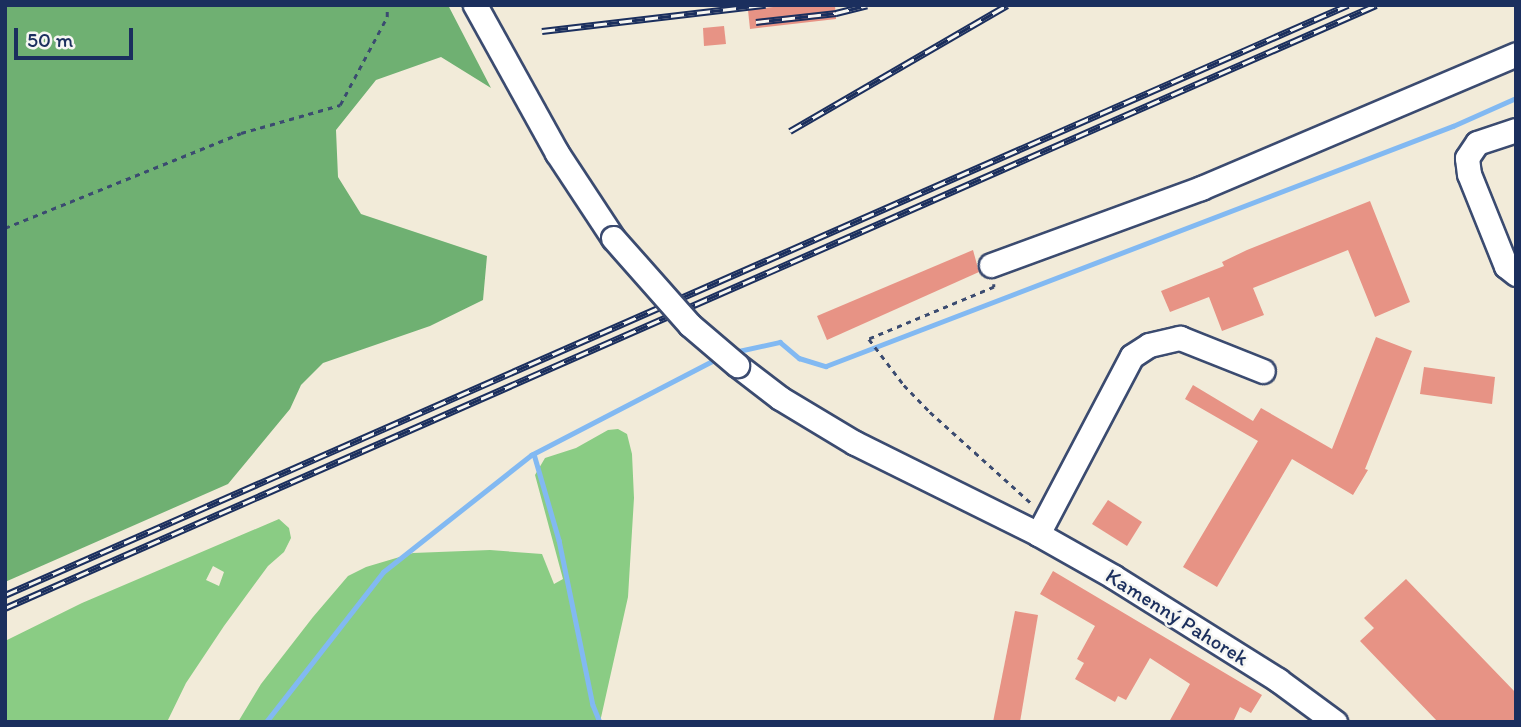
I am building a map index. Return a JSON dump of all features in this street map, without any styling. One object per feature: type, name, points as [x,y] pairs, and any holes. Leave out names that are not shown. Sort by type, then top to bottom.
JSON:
[{"type":"street","name":"Kamenný Pahorek","points":[[475,5],[557,153],[613,238],[674,308],[737,365],[779,398],[855,443],[1013,521],[1043,525],[1278,680],[1335,722]]},
{"type":"street","points":[[991,265],[1201,188],[1516,54]]},
{"type":"street","points":[[1516,130],[1477,143],[1467,158],[1469,174],[1506,266],[1516,275]]},
{"type":"street","points":[[1043,525],[1132,356],[1149,345],[1180,338],[1263,372]]},
{"type":"path","points":[[5,228],[241,132],[340,105],[387,17],[387,5]]},
{"type":"path","points":[[991,265],[994,287],[869,339],[904,385],[1043,525]]},
{"type":"green space","points":[[5,5],[448,5],[491,88],[441,57],[376,80],[336,130],[338,177],[361,214],[487,256],[483,300],[430,326],[323,363],[301,385],[290,409],[228,484],[5,582]]},
{"type":"green space","points":[[618,429],[627,434],[632,454],[634,498],[628,597],[600,722],[238,722],[261,684],[313,617],[348,576],[366,567],[413,553],[490,550],[542,554],[554,584],[563,579],[535,475],[545,458],[576,448],[608,430]]},
{"type":"green space","points":[[279,519],[289,528],[291,538],[284,552],[268,566],[224,626],[186,683],[167,722],[5,722],[5,641],[82,603]],"holes":[[[213,566],[224,572],[219,586],[206,580]]]},
{"type":"building","points":[[791,5],[835,5],[836,19],[750,29],[748,10]]},
{"type":"building","points":[[724,26],[726,44],[704,46],[703,28]]},
{"type":"building","points":[[1370,201],[1410,302],[1375,317],[1348,250],[1253,288],[1264,315],[1222,331],[1209,297],[1170,312],[1161,291],[1224,266],[1222,262],[1247,250]]},
{"type":"building","points":[[973,250],[979,272],[827,340],[817,316]]},
{"type":"building","points":[[1376,337],[1412,351],[1365,469],[1368,470],[1353,495],[1292,459],[1217,587],[1183,567],[1258,441],[1185,399],[1193,385],[1253,421],[1261,408],[1332,449]]},
{"type":"building","points":[[1424,367],[1495,377],[1492,404],[1420,394]]},
{"type":"building","points":[[1108,500],[1142,522],[1127,546],[1092,524]]},
{"type":"building","points":[[1053,571],[1262,695],[1251,713],[1240,707],[1233,722],[1169,722],[1190,684],[1150,658],[1126,700],[1118,696],[1115,702],[1075,679],[1084,663],[1077,659],[1095,626],[1040,594]]},
{"type":"building","points":[[1406,579],[1516,693],[1516,722],[1438,722],[1360,641],[1374,628],[1364,618]]},
{"type":"building","points":[[1015,611],[1038,615],[1020,722],[993,722]]},
{"type":"waterway","points":[[734,352],[780,342],[799,358],[826,366],[1453,126],[1516,98]]},
{"type":"waterway","points":[[266,722],[383,572],[531,455],[716,359]]},
{"type":"waterway","points":[[534,454],[559,540],[593,705],[600,722]]},
{"type":"railway","points":[[542,31],[765,5]]},
{"type":"railway","points":[[756,22],[836,13],[867,5]]},
{"type":"railway","points":[[790,131],[1007,5]]},
{"type":"railway","points":[[5,595],[1348,5]]},
{"type":"railway","points":[[5,608],[1376,5]]}]
